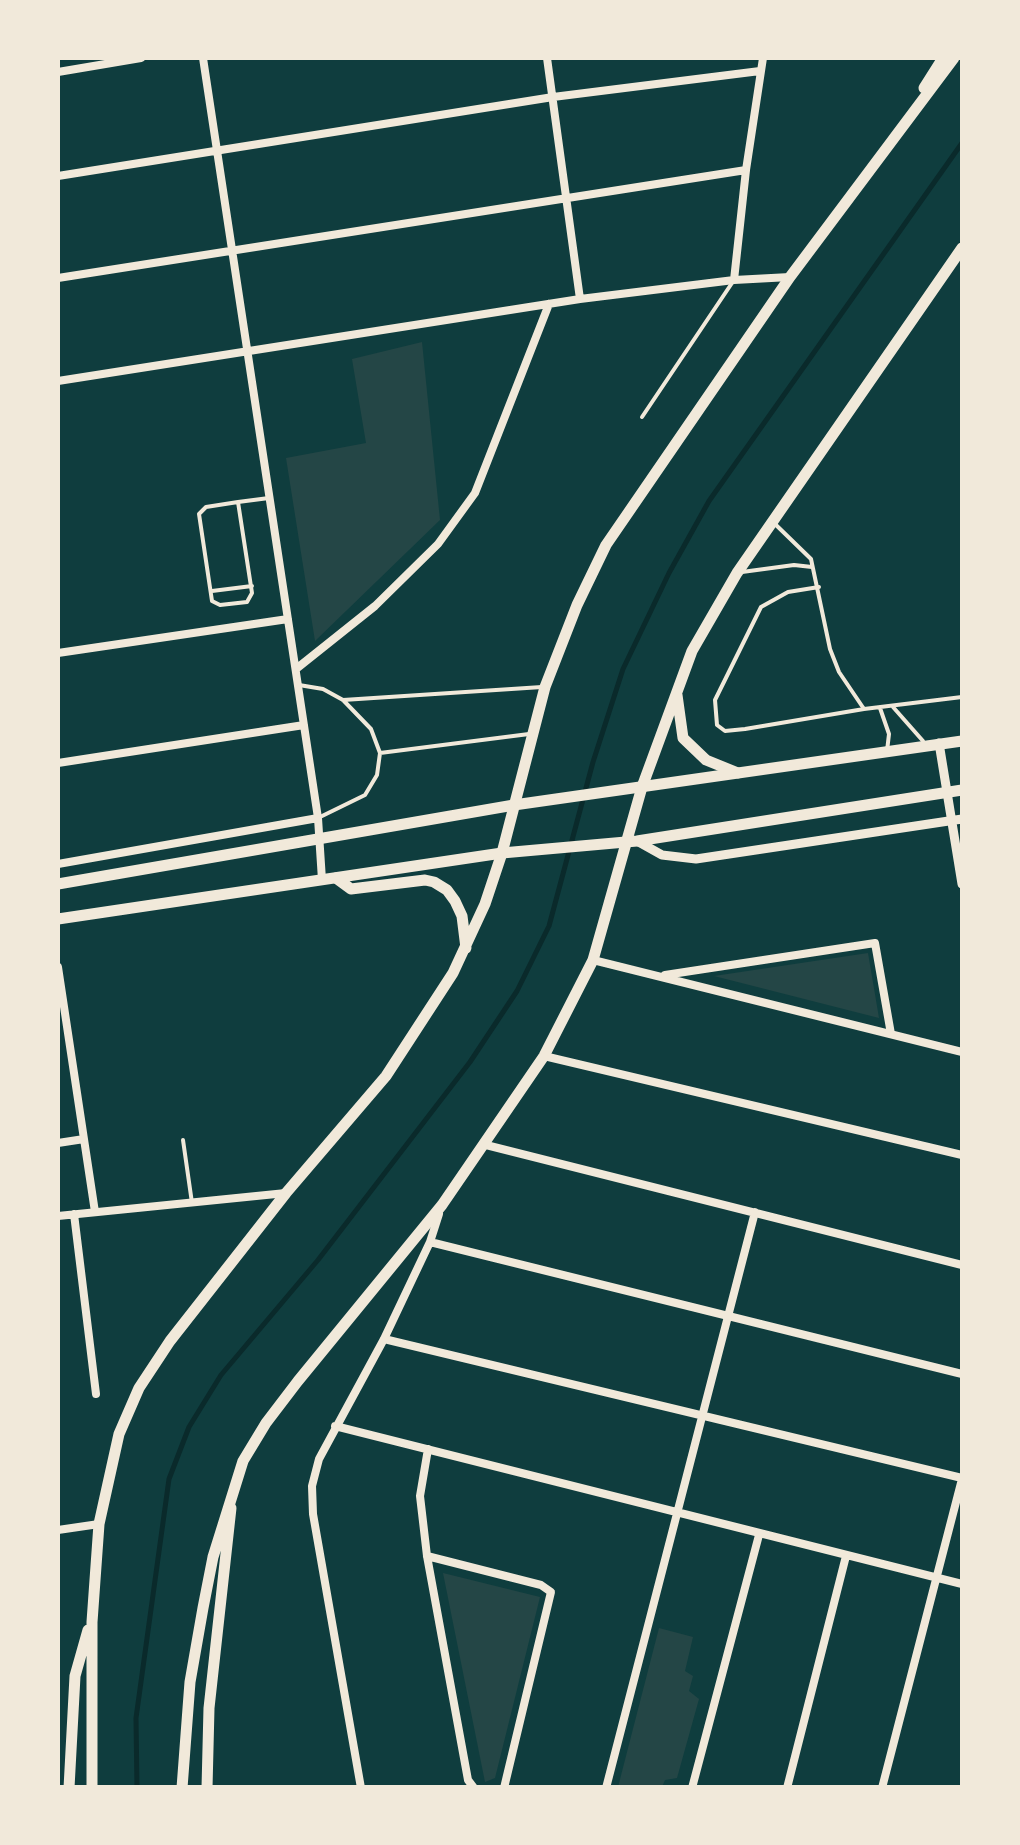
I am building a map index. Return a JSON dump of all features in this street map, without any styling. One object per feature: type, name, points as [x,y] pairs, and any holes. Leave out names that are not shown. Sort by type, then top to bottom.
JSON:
[{"type":"main road","points":[[892,141],[943,58]]},
{"type":"main road","points":[[92,1788],[92,1622],[99,1524],[119,1434],[140,1388],[170,1341],[286,1193],[386,1076],[466,949],[502,853],[545,687],[577,604],[606,545],[790,278],[954,58]]},
{"type":"main road","points":[[182,1788],[190,1682],[213,1557],[244,1461],[266,1423],[442,1205],[544,1056],[593,960],[633,841],[642,788],[692,651],[737,573],[962,248]]},
{"type":"main road","points":[[677,689],[683,738],[706,760],[738,774]]},
{"type":"main road","points":[[58,884],[514,805],[932,744],[962,743]]},
{"type":"main road","points":[[58,919],[502,853],[633,841],[962,790]]},
{"type":"main road","points":[[336,878],[351,889],[434,882],[455,901],[462,916],[466,949]]},
{"type":"main road","points":[[207,1788],[209,1708],[230,1532],[230,1496]]},
{"type":"main road","points":[[70,1788],[75,1676],[80,1648],[92,1622]]},
{"type":"street","points":[[58,72],[141,58]]},
{"type":"street","points":[[203,58],[318,818],[322,880]]},
{"type":"street","points":[[547,58],[580,299]]},
{"type":"street","points":[[734,280],[764,58]]},
{"type":"street","points":[[58,176],[553,97],[760,71]]},
{"type":"street","points":[[58,278],[746,170]]},
{"type":"street","points":[[58,381],[580,299],[734,280],[790,278]]},
{"type":"street","points":[[296,669],[388,594],[438,544],[475,493],[549,304]]},
{"type":"street","points":[[58,653],[288,619]]},
{"type":"street","points":[[58,763],[304,725]]},
{"type":"street","points":[[932,744],[957,820],[962,884]]},
{"type":"street","points":[[58,864],[318,818]]},
{"type":"street","points":[[633,841],[662,854],[696,859],[957,820]]},
{"type":"street","points":[[660,976],[875,943],[891,1034]]},
{"type":"street","points":[[593,960],[962,1052]]},
{"type":"street","points":[[58,967],[95,1212]]},
{"type":"street","points":[[58,1044],[70,1042]]},
{"type":"street","points":[[544,1056],[962,1155]]},
{"type":"street","points":[[58,1143],[84,1139]]},
{"type":"street","points":[[486,1145],[962,1265]]},
{"type":"street","points":[[58,1216],[286,1193]]},
{"type":"street","points":[[361,1788],[313,1514],[312,1486],[334,1426],[384,1340],[430,1242],[442,1205]]},
{"type":"street","points":[[606,1788],[754,1212]]},
{"type":"street","points":[[74,1214],[96,1394]]},
{"type":"street","points":[[430,1242],[962,1374]]},
{"type":"street","points":[[384,1340],[962,1478],[882,1788]]},
{"type":"street","points":[[334,1426],[962,1584]]},
{"type":"street","points":[[428,1450],[420,1496],[427,1556],[468,1780],[474,1788]]},
{"type":"street","points":[[58,1530],[99,1524]]},
{"type":"street","points":[[692,1788],[759,1535]]},
{"type":"street","points":[[427,1556],[540,1585],[551,1592],[504,1788]]},
{"type":"street","points":[[786,1788],[846,1556]]},
{"type":"lane","points":[[642,418],[734,280]]},
{"type":"lane","points":[[238,502],[252,594],[246,602],[215,604],[199,514],[206,507],[238,502],[270,498]]},
{"type":"lane","points":[[772,522],[809,555],[820,587],[830,649],[839,672],[864,709]]},
{"type":"lane","points":[[737,573],[794,565],[814,568]]},
{"type":"lane","points":[[210,591],[252,586]]},
{"type":"lane","points":[[820,587],[788,592],[761,607],[714,700],[717,725],[725,731],[745,729],[962,696]]},
{"type":"lane","points":[[298,685],[323,689],[342,700],[371,729],[380,753],[377,774],[365,795],[318,818]]},
{"type":"lane","points":[[342,700],[545,687]]},
{"type":"lane","points":[[892,706],[932,744]]},
{"type":"lane","points":[[880,708],[889,734],[887,751]]},
{"type":"lane","points":[[380,753],[532,734]]},
{"type":"lane","points":[[183,1140],[192,1202]]},
{"type":"shaded area","points":[[422,342],[440,520],[315,641],[286,458],[366,443],[352,359]]},
{"type":"shaded area","points":[[868,953],[879,1018],[714,976]]},
{"type":"shaded area","points":[[443,1573],[540,1597],[495,1778],[485,1782]]},
{"type":"shaded area","points":[[659,1628],[693,1637],[685,1671],[693,1676],[689,1691],[699,1699],[677,1778],[665,1780],[662,1787],[618,1787]]},
{"type":"waterway","points":[[137,1788],[136,1718],[169,1479],[189,1427],[221,1375],[318,1260],[470,1062],[517,991],[549,926],[593,762],[623,669],[669,573],[709,501],[962,143]]}]
